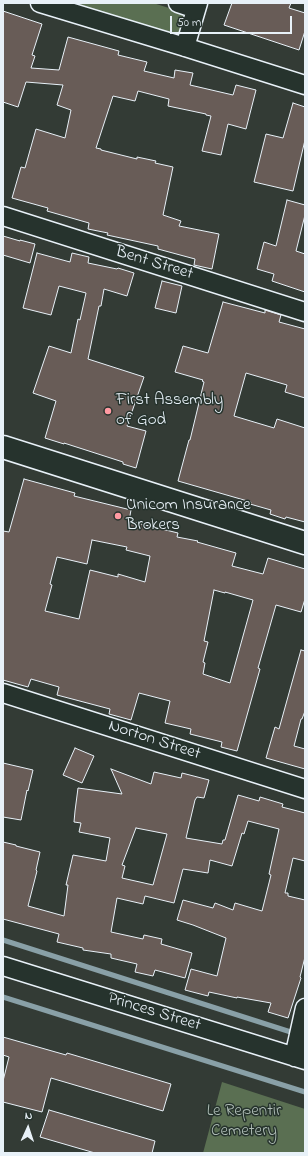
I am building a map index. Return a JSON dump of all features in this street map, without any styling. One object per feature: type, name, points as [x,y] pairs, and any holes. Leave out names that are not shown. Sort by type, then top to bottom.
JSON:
[{"type":"street","points":[[40,3],[305,85]]},
{"type":"street","points":[[178,3],[197,6],[185,47]]},
{"type":"street","name":"Bent Street","points":[[3,216],[305,312]]},
{"type":"street","points":[[3,447],[305,544]]},
{"type":"street","name":"Norton Street","points":[[3,693],[305,789]]},
{"type":"street","name":"Princes Street","points":[[3,966],[299,1058]]},
{"type":"street","points":[[299,1058],[305,1008]]},
{"type":"green space","points":[[70,3],[153,3],[185,13],[179,37]]},
{"type":"green space","name":"Le Repentir Cemetery","points":[[222,1082],[305,1109],[305,1153],[203,1153]]},
{"type":"building","points":[[232,3],[291,3],[289,8],[305,13],[305,31],[299,50],[224,25]]},
{"type":"building","points":[[3,11],[42,24],[32,55],[35,56],[31,68],[59,70],[68,37],[119,51],[118,55],[147,62],[144,71],[174,78],[175,70],[193,73],[190,85],[233,95],[236,85],[256,90],[246,129],[228,124],[221,155],[202,151],[211,116],[168,106],[169,99],[138,91],[135,101],[113,96],[96,148],[137,159],[137,157],[156,161],[155,163],[173,167],[163,215],[181,221],[179,226],[219,234],[212,269],[194,265],[195,259],[158,249],[158,246],[107,235],[108,233],[88,229],[89,223],[47,211],[48,208],[12,198],[21,167],[25,168],[36,129],[65,138],[71,110],[57,105],[63,85],[26,82],[18,107],[3,102]]},
{"type":"building","points":[[293,103],[305,107],[305,140],[293,191],[254,182],[266,134],[283,138]]},
{"type":"building","points":[[287,200],[305,205],[305,215],[296,251],[305,254],[305,292],[272,281],[274,274],[257,269],[264,242],[276,246]]},
{"type":"building","points":[[3,236],[35,244],[30,263],[3,255]]},
{"type":"building","points":[[37,253],[70,262],[72,253],[89,257],[88,263],[118,268],[134,273],[127,296],[104,289],[88,359],[144,377],[127,426],[146,431],[136,468],[123,464],[123,462],[45,438],[56,401],[33,393],[49,346],[71,353],[78,319],[80,320],[86,293],[59,286],[51,315],[23,308]]},
{"type":"building","points":[[162,281],[182,286],[176,313],[155,308]]},
{"type":"building","points":[[223,302],[265,313],[265,310],[281,315],[279,322],[305,329],[305,398],[285,392],[287,385],[246,373],[234,416],[274,428],[277,419],[305,428],[305,522],[286,517],[285,519],[270,514],[271,510],[250,504],[251,502],[178,481],[204,382],[202,381],[203,380],[175,372],[183,346],[208,353]]},
{"type":"building","points":[[24,479],[75,493],[74,496],[131,510],[129,521],[178,533],[177,537],[198,541],[197,542],[236,553],[232,566],[263,574],[268,558],[305,569],[305,599],[301,612],[276,605],[237,751],[221,747],[222,742],[190,734],[191,729],[165,723],[170,701],[139,693],[131,720],[109,714],[110,709],[57,695],[59,687],[31,679],[28,687],[3,680],[3,531],[9,532]],"holes":[[[92,540],[127,547],[126,550],[150,556],[145,582],[118,574],[118,577],[90,570],[79,619],[45,611],[57,557],[87,564]],[[214,590],[253,600],[230,683],[203,674],[205,663],[203,662],[208,642],[204,641]]]},
{"type":"building","points":[[301,650],[305,651],[305,711],[301,719],[294,746],[305,749],[305,769],[266,758],[275,727],[279,729]]},
{"type":"building","points":[[75,748],[94,756],[82,783],[63,775]]},
{"type":"building","points":[[3,763],[33,770],[21,820],[3,817]]},
{"type":"building","points":[[111,769],[151,784],[154,772],[181,778],[182,773],[209,780],[204,798],[197,797],[195,800],[186,838],[222,844],[223,840],[225,840],[238,795],[259,801],[260,797],[283,804],[282,807],[305,813],[305,861],[293,858],[285,893],[288,893],[288,896],[305,900],[305,957],[301,978],[288,1018],[268,1012],[271,1003],[209,992],[208,996],[185,990],[191,969],[217,976],[226,938],[177,920],[183,900],[213,908],[215,903],[233,910],[235,903],[262,911],[271,875],[269,874],[279,829],[248,821],[244,834],[242,833],[232,866],[210,860],[208,873],[183,869],[174,903],[145,896],[143,904],[117,898],[111,932],[143,939],[144,935],[162,939],[161,944],[192,953],[185,978],[155,970],[153,976],[135,972],[137,964],[111,958],[111,954],[83,950],[83,948],[57,942],[59,934],[3,919],[3,842],[40,852],[28,906],[64,916],[68,885],[66,885],[73,855],[106,861],[110,838],[79,832],[81,823],[74,822],[78,788],[122,794]],"holes":[[[136,828],[167,834],[153,885],[122,878],[125,866],[122,865]]]},
{"type":"building","points":[[3,1037],[66,1055],[67,1053],[171,1084],[163,1111],[51,1078],[42,1112],[3,1102],[3,1081],[9,1057],[3,1055]]},
{"type":"building","points":[[49,1110],[155,1141],[152,1153],[95,1153],[40,1137]]},
{"type":"waterway","points":[[3,940],[297,1034]]},
{"type":"waterway","points":[[3,997],[305,1092]]},
{"type":"place","name":"First Assembly of God","points":[[108,411]]},
{"type":"place","name":"Unicom Insurance Brokers","points":[[118,516]]}]
